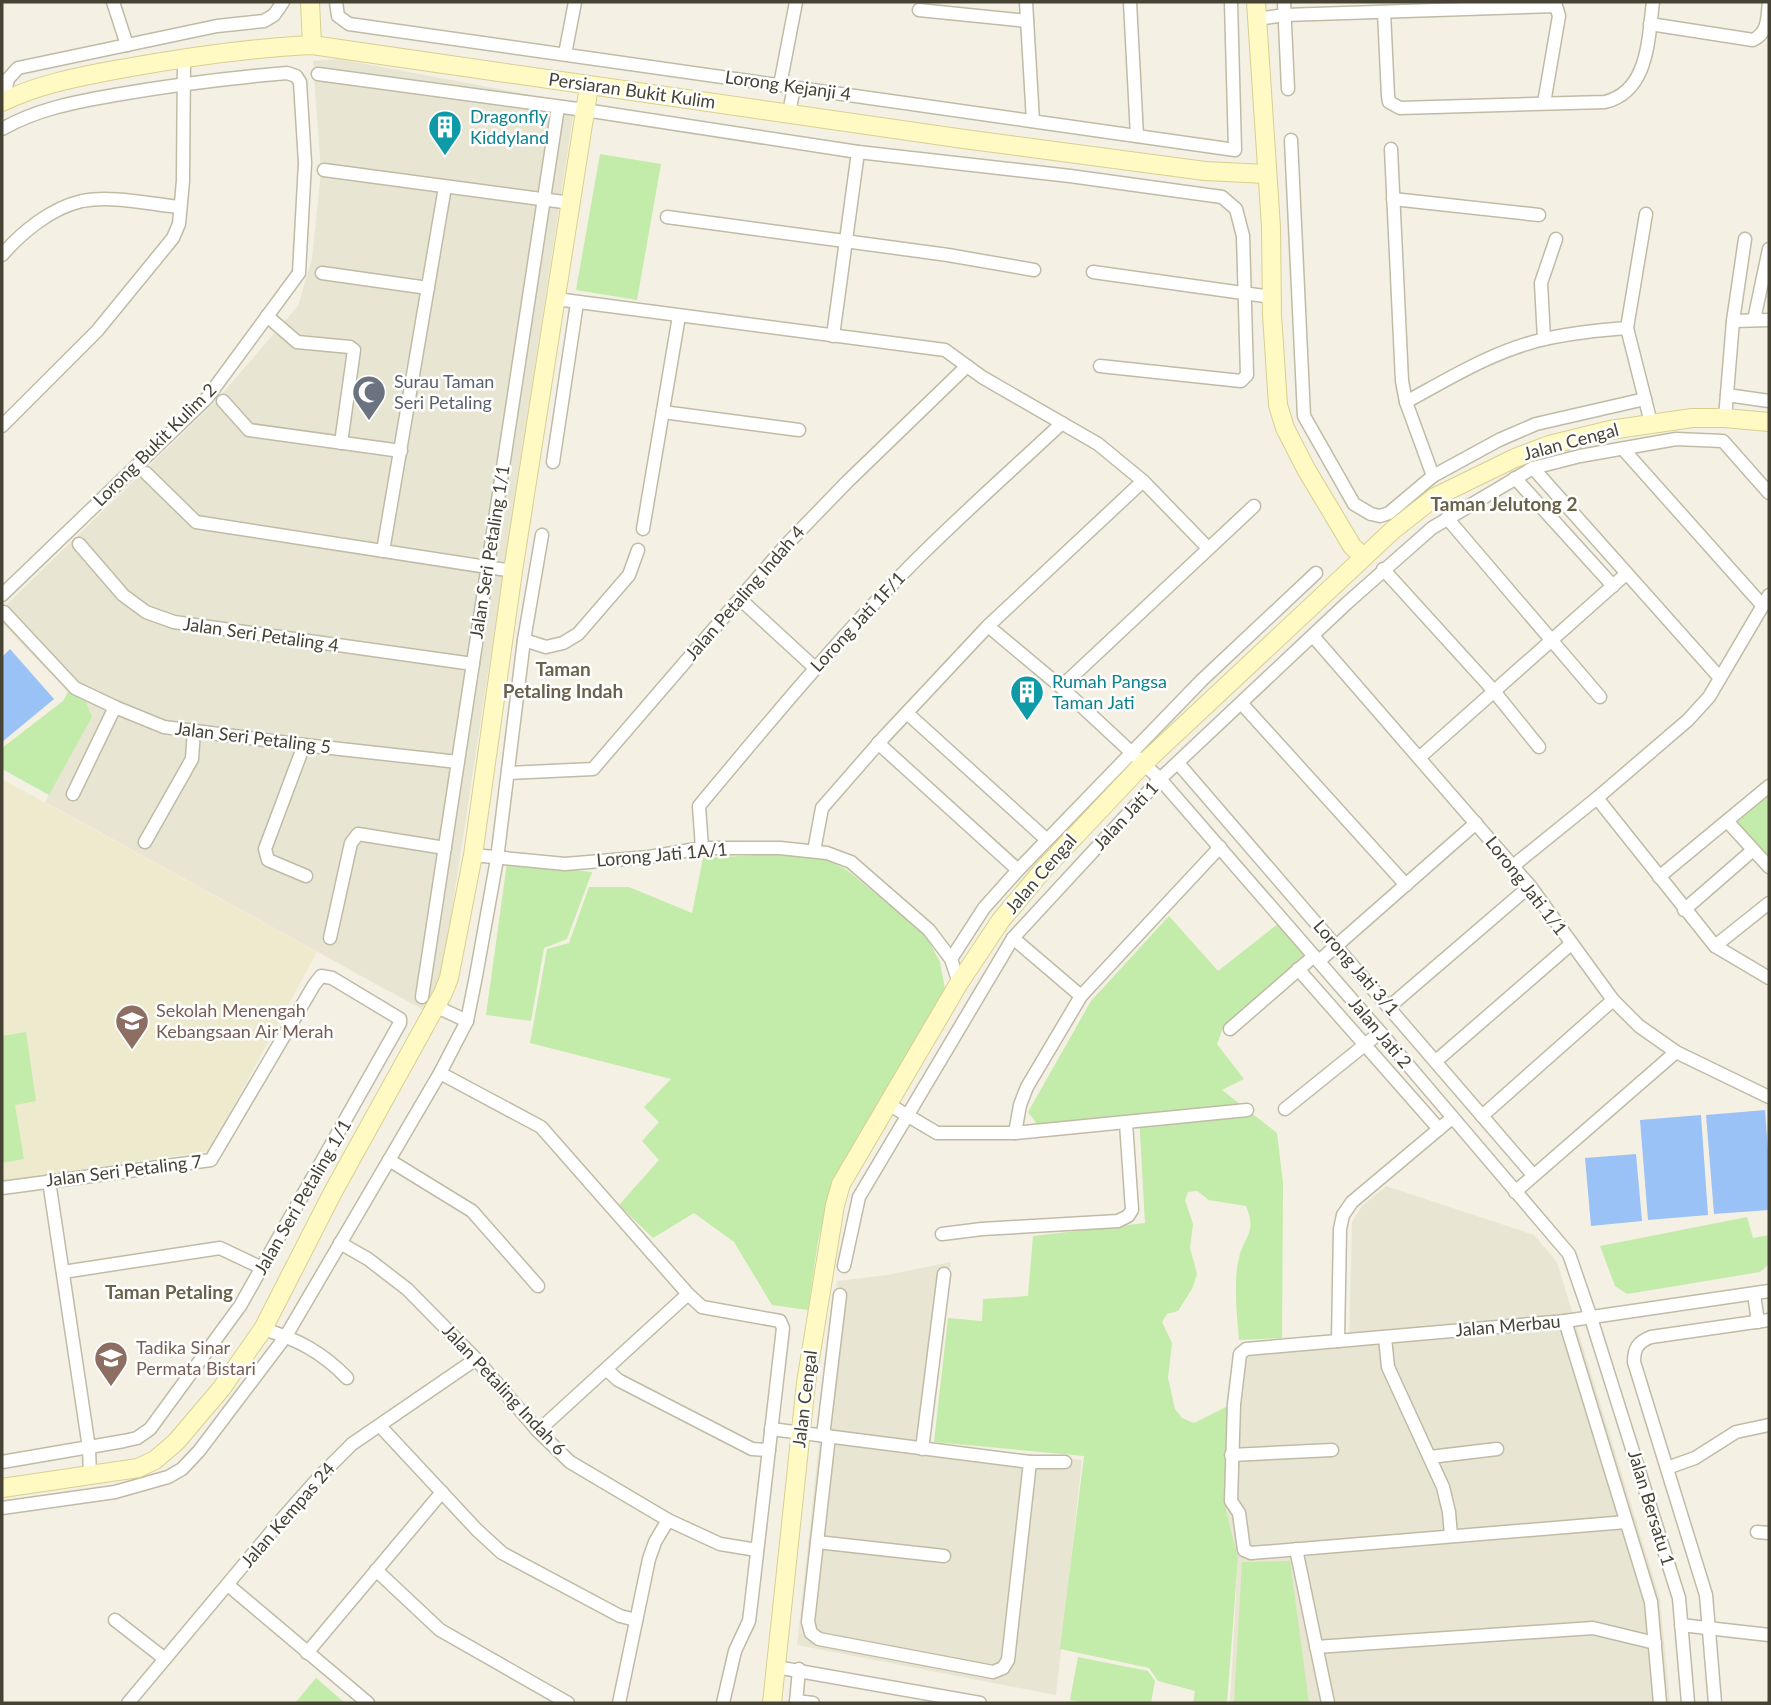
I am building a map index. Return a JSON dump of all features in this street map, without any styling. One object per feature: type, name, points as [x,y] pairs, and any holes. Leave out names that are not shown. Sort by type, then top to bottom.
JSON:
[{"type":"street","points":[[113,2],[127,45]]},
{"type":"street","points":[[3,101],[8,79],[18,68],[217,26],[264,21],[274,15],[283,2]]},
{"type":"street","points":[[310,2],[312,45]]},
{"type":"street","name":"Lorong Kejanji 4","points":[[336,2],[337,14],[349,24],[1235,150],[1231,2]]},
{"type":"street","points":[[565,54],[575,2]]},
{"type":"street","points":[[780,85],[796,2]]},
{"type":"street","points":[[1026,2],[1032,121]]},
{"type":"street","points":[[1130,2],[1137,136]]},
{"type":"street","points":[[1384,12],[1388,96],[1393,104],[1405,109],[1605,102],[1635,83],[1643,65],[1653,2]]},
{"type":"street","points":[[1650,24],[1753,40],[1762,36],[1766,28],[1769,2]]},
{"type":"street","points":[[1363,557],[1352,546],[1285,428],[1275,384],[1271,227],[1257,10],[1285,8],[1384,12],[1487,5],[1556,6],[1559,16],[1544,103]]},
{"type":"street","points":[[1285,8],[1288,89]]},
{"type":"street","points":[[919,10],[1027,21]]},
{"type":"street","name":"Persiaran Bukit Kulim","points":[[3,101],[65,80],[184,58],[261,47],[312,45],[1205,171],[1266,174]]},
{"type":"street","points":[[2,426],[97,331],[173,238],[178,225],[183,181],[184,58]]},
{"type":"street","name":"Lorong Bukit Kulim 2","points":[[2,595],[206,398],[299,273],[305,163],[300,82],[296,76],[286,73],[185,83]]},
{"type":"street","points":[[318,74],[585,110],[858,152],[1070,176],[1222,197],[1236,209],[1243,236],[1247,375],[1241,380],[1100,366]]},
{"type":"street","points":[[2,129],[48,109],[185,83]]},
{"type":"street","points":[[2,1488],[138,1468],[155,1460],[176,1442],[221,1389],[263,1329],[429,1002],[449,978],[473,855],[513,571],[589,86]]},
{"type":"street","points":[[789,113],[794,87]]},
{"type":"street","name":"Jalan Seri Petaling 1/1","points":[[429,1002],[444,848],[558,107]]},
{"type":"street","points":[[1291,140],[1304,416],[1354,503],[1371,514],[1380,516],[1389,513],[1433,476],[1499,440],[1536,425],[1645,399]]},
{"type":"street","points":[[1391,149],[1400,348],[1406,402],[1433,476]]},
{"type":"street","points":[[834,336],[858,152]]},
{"type":"street","points":[[324,170],[571,204]]},
{"type":"street","points":[[383,551],[445,187]]},
{"type":"street","points":[[2,255],[30,227],[81,201],[110,200],[179,208]]},
{"type":"street","points":[[1393,200],[1539,215]]},
{"type":"street","points":[[1646,214],[1626,328],[1651,423]]},
{"type":"street","points":[[667,217],[1034,270]]},
{"type":"street","points":[[1271,227],[1295,226]]},
{"type":"street","points":[[1544,339],[1541,283],[1556,239]]},
{"type":"street","points":[[1725,418],[1733,321],[1745,239]]},
{"type":"street","points":[[1754,320],[1769,249]]},
{"type":"street","points":[[1093,272],[1272,297]]},
{"type":"street","points":[[323,274],[428,288]]},
{"type":"street","points":[[556,299],[945,351],[1098,444],[1143,481],[1208,548]]},
{"type":"street","points":[[553,462],[578,303]]},
{"type":"street","points":[[267,316],[298,342],[350,346],[354,350],[341,443]]},
{"type":"street","points":[[643,529],[680,316]]},
{"type":"street","points":[[1733,321],[1769,320]]},
{"type":"street","points":[[1406,402],[1506,351],[1544,339],[1626,328]]},
{"type":"street","name":"Jalan Petaling Indah 4","points":[[508,773],[593,769],[786,545],[967,366]]},
{"type":"street","points":[[1727,395],[1769,401]]},
{"type":"street","points":[[223,401],[249,430],[401,451]]},
{"type":"street","points":[[663,412],[799,430]]},
{"type":"street","name":"Jalan Cengal","points":[[772,1703],[806,1384],[835,1205],[841,1184],[959,983],[1001,920],[1137,758],[1363,557],[1435,497],[1522,469],[1549,445],[1581,436],[1692,418],[1769,422]]},
{"type":"street","name":"Lorong Jati 1F/1","points":[[702,848],[699,806],[815,668],[914,562],[1062,423]]},
{"type":"street","name":"Jalan Jati 1","points":[[844,1266],[859,1197],[1013,938],[1160,779],[1383,569],[1447,518],[1522,469],[1580,456],[1676,439],[1723,441],[1769,494]]},
{"type":"street","points":[[1513,866],[1688,720],[1709,697],[1766,601],[1748,589],[1623,449]]},
{"type":"street","points":[[1522,469],[1626,574],[1720,678]]},
{"type":"street","points":[[1522,469],[1613,586]]},
{"type":"street","points":[[146,473],[196,522],[513,571]]},
{"type":"street","points":[[814,851],[822,808],[878,743],[988,626],[1143,481]]},
{"type":"street","points":[[1061,687],[1254,506]]},
{"type":"street","points":[[1447,518],[1600,697]]},
{"type":"street","points":[[2,1508],[115,1492],[168,1477],[182,1469],[199,1451],[286,1336],[440,1073],[467,1021],[497,859],[524,640],[542,535]]},
{"type":"street","name":"Jalan Seri Petaling 4","points":[[79,544],[123,595],[146,612],[174,622],[473,664]]},
{"type":"street","points":[[524,640],[545,647],[563,643],[578,634],[629,575],[638,550]]},
{"type":"street","points":[[1383,569],[1493,690],[1539,747]]},
{"type":"street","points":[[951,959],[984,908],[1018,870],[1137,758],[1202,680],[1316,573]]},
{"type":"street","points":[[1419,758],[1626,574]]},
{"type":"street","points":[[740,599],[815,668]]},
{"type":"street","name":"Jalan Seri Petaling 5","points":[[4,612],[75,688],[164,727],[458,762]]},
{"type":"street","points":[[988,626],[1061,687],[1137,758]]},
{"type":"street","name":"Lorong Jati 1/1","points":[[1313,636],[1530,886],[1613,1000],[1639,1026],[1676,1052],[1769,1097]]},
{"type":"street","points":[[1242,704],[1406,885]]},
{"type":"street","points":[[73,794],[115,707]]},
{"type":"street","points":[[907,713],[1047,841]]},
{"type":"street","points":[[145,842],[192,759],[194,730]]},
{"type":"street","points":[[878,743],[1018,870]]},
{"type":"street","points":[[304,745],[264,849],[268,860],[306,876]]},
{"type":"street","name":"Jalan Jati 2","points":[[1137,758],[1160,779],[1220,847],[1569,1254],[1591,1318]]},
{"type":"street","name":"Lorong Jati 3/1","points":[[1178,762],[1533,1175]]},
{"type":"street","points":[[1659,877],[1769,786]]},
{"type":"street","points":[[1597,798],[1715,946],[1769,978]]},
{"type":"street","points":[[1727,821],[1769,867]]},
{"type":"street","points":[[1230,1029],[1298,969],[1336,946],[1476,823]]},
{"type":"street","points":[[330,938],[351,843],[358,834],[444,848]]},
{"type":"street","points":[[1014,1133],[1027,1087],[1081,996],[1220,847]]},
{"type":"street","name":"Lorong Jati 1A/1","points":[[473,855],[565,864],[649,857],[702,848],[780,848],[827,853],[851,862],[929,930],[951,959],[959,983]]},
{"type":"street","points":[[1684,910],[1753,850]]},
{"type":"street","points":[[1389,1007],[1530,886]]},
{"type":"street","points":[[1715,946],[1769,903]]},
{"type":"street","points":[[1013,938],[1081,996]]},
{"type":"street","points":[[1436,1061],[1571,944]]},
{"type":"street","points":[[1298,969],[1439,1129]]},
{"type":"street","name":"Jalan Seri Petaling 1/1","points":[[2,1462],[137,1438],[150,1429],[240,1306],[400,1023],[397,1016],[332,978],[321,976],[314,985]]},
{"type":"street","name":"Jalan Seri Petaling 7","points":[[2,1188],[211,1160],[314,985]]},
{"type":"street","points":[[1482,1116],[1613,1000]]},
{"type":"street","points":[[429,1002],[467,1021]]},
{"type":"street","points":[[1285,1109],[1380,1032]]},
{"type":"street","points":[[1515,1192],[1676,1052]]},
{"type":"street","points":[[440,1073],[541,1127],[702,1307],[780,1321],[783,1328],[749,1621],[735,1651],[723,1703]]},
{"type":"street","points":[[888,1104],[937,1133],[1014,1133],[1247,1110]]},
{"type":"street","points":[[1338,1341],[1340,1228],[1343,1215],[1352,1202],[1452,1118]]},
{"type":"street","points":[[942,1234],[1118,1221],[1128,1216],[1132,1210],[1126,1123]]},
{"type":"street","points":[[389,1160],[472,1211],[538,1286]]},
{"type":"street","points":[[49,1181],[89,1448],[90,1476]]},
{"type":"street","name":"Jalan Petaling Indah 6","points":[[340,1243],[368,1259],[407,1289],[476,1359],[538,1431],[570,1461],[668,1520],[720,1544],[757,1550]]},
{"type":"street","points":[[63,1272],[211,1248],[231,1252],[262,1268]]},
{"type":"street","points":[[922,1449],[944,1274]]},
{"type":"street","name":"Jalan Merbau","points":[[1231,1455],[1239,1360],[1246,1349],[1565,1321],[1769,1291]]},
{"type":"street","points":[[538,1431],[688,1294]]},
{"type":"street","points":[[1715,1703],[1706,1595],[1634,1362],[1636,1346],[1651,1337],[1764,1321],[1754,1294]]},
{"type":"street","points":[[840,1296],[808,1622],[811,1633],[819,1639],[993,1672],[1003,1668],[1008,1660],[1030,1462]]},
{"type":"street","name":"Jalan Bersatu 1","points":[[1591,1318],[1679,1598],[1688,1703]]},
{"type":"street","points":[[1565,1321],[1651,1602],[1660,1703]]},
{"type":"street","points":[[263,1329],[286,1336],[324,1356],[347,1378]]},
{"type":"street","points":[[1385,1338],[1388,1367],[1443,1487],[1451,1536]]},
{"type":"street","name":"Jalan Kempas 24","points":[[128,1703],[321,1475],[352,1444],[476,1359]]},
{"type":"street","points":[[606,1369],[618,1380],[751,1448],[769,1450]]},
{"type":"street","points":[[1667,1468],[1695,1458],[1737,1432],[1769,1425]]},
{"type":"street","points":[[380,1426],[502,1553],[620,1616],[636,1620]]},
{"type":"street","points":[[771,1429],[1030,1462],[1065,1462]]},
{"type":"street","points":[[1332,1450],[1231,1455],[1231,1501],[1238,1513],[1244,1550],[1251,1553],[1626,1522]]},
{"type":"street","points":[[1430,1457],[1497,1450]]},
{"type":"street","points":[[307,1653],[442,1492]]},
{"type":"street","points":[[619,1703],[649,1559],[668,1520]]},
{"type":"street","points":[[817,1542],[944,1556]]},
{"type":"street","points":[[1296,1549],[1328,1703]]},
{"type":"street","points":[[376,1570],[439,1630],[568,1703]]},
{"type":"street","points":[[228,1585],[368,1703]]},
{"type":"street","points":[[115,1620],[165,1659]]},
{"type":"street","points":[[1681,1625],[1769,1635]]},
{"type":"street","points":[[1316,1647],[1593,1628],[1655,1643]]},
{"type":"street","points":[[776,1667],[980,1703]]},
{"type":"street","points":[[799,1669],[796,1702],[813,1703]]},
{"type":"shaded area","points":[[339,59],[575,103],[440,988],[427,1012],[45,802],[92,717],[86,702],[68,692],[2,623],[2,609],[214,403],[298,306],[312,258],[321,172],[313,61]]},
{"type":"shaded area","name":"Sekolah Menengah Kebangsaan Air Merah","points":[[2,779],[317,952],[209,1151],[2,1182]]},
{"type":"shaded area","points":[[1386,1186],[1534,1235],[1557,1262],[1660,1599],[1670,1703],[1230,1703],[1238,1558],[1226,1510],[1233,1357],[1349,1347],[1352,1222],[1362,1206]]},
{"type":"shaded area","points":[[951,1262],[929,1444],[1082,1460],[1056,1695],[797,1645],[837,1281],[887,1275]]},
{"type":"green space","points":[[600,154],[661,164],[637,300],[576,290]]},
{"type":"green space","points":[[68,692],[86,702],[92,717],[49,795],[2,769],[2,748],[63,701]]},
{"type":"green space","points":[[1769,794],[1769,856],[1736,822]]},
{"type":"green space","points":[[778,854],[825,859],[847,870],[925,934],[940,962],[945,989],[833,1181],[818,1241],[808,1310],[772,1305],[734,1242],[694,1213],[653,1238],[619,1205],[659,1160],[642,1141],[659,1122],[644,1107],[671,1079],[530,1043],[547,949],[569,943],[589,887],[629,887],[692,913],[703,858]]},
{"type":"green space","points":[[507,863],[592,872],[567,939],[544,948],[531,1021],[486,1015]]},
{"type":"green space","points":[[1169,916],[1218,971],[1279,923],[1308,956],[1223,1028],[1217,1044],[1244,1079],[1222,1090],[1277,1133],[1283,1183],[1282,1338],[1239,1340],[1236,1278],[1241,1250],[1249,1233],[1249,1215],[1246,1206],[1209,1200],[1197,1191],[1188,1192],[1185,1200],[1193,1224],[1190,1248],[1197,1274],[1192,1289],[1178,1311],[1167,1314],[1162,1322],[1172,1343],[1168,1378],[1175,1409],[1182,1418],[1194,1423],[1228,1406],[1226,1510],[1238,1558],[1227,1703],[1193,1703],[1195,1691],[1158,1681],[1149,1668],[1060,1649],[1084,1456],[934,1442],[948,1318],[982,1321],[983,1299],[1028,1296],[1033,1236],[1145,1223],[1139,1115],[1037,1124],[1028,1112],[1091,1001]]},
{"type":"green space","points":[[26,1032],[36,1101],[15,1105],[24,1159],[2,1163],[2,1036]]},
{"type":"green space","points":[[1747,1217],[1753,1238],[1769,1235],[1769,1264],[1760,1272],[1627,1294],[1615,1286],[1600,1246]]},
{"type":"green space","points":[[1290,1561],[1309,1703],[1234,1703],[1242,1562]]},
{"type":"green space","points":[[1078,1657],[1148,1671],[1155,1681],[1151,1703],[1086,1703],[1070,1700]]},
{"type":"green space","points":[[316,1678],[345,1703],[295,1703]]},
{"type":"water","points":[[10,649],[54,699],[2,742],[2,657]]},
{"type":"water","points":[[1765,1110],[1769,1210],[1714,1214],[1706,1115]]},
{"type":"water","points":[[1701,1115],[1708,1215],[1648,1220],[1640,1120]]},
{"type":"water","points":[[1636,1154],[1642,1221],[1591,1226],[1585,1158]]},
{"type":"place","name":"Dragonfly Kiddyland","points":[[445,157]]},
{"type":"place","name":"Surau Taman Seri Petaling","points":[[369,422]]},
{"type":"place","name":"Rumah Pangsa Taman Jati","points":[[1027,722]]},
{"type":"place","name":"Sekolah Menengah Kebangsaan Air Merah","points":[[132,1051]]},
{"type":"place","name":"Tadika Sinar Permata Bistari","points":[[111,1388]]},
{"type":"district","name":"Taman Jelutong 2","points":[[1504,504]]},
{"type":"district","name":"Taman Petaling Indah","points":[[563,680]]},
{"type":"district","name":"Taman Petaling","points":[[169,1292]]}]
